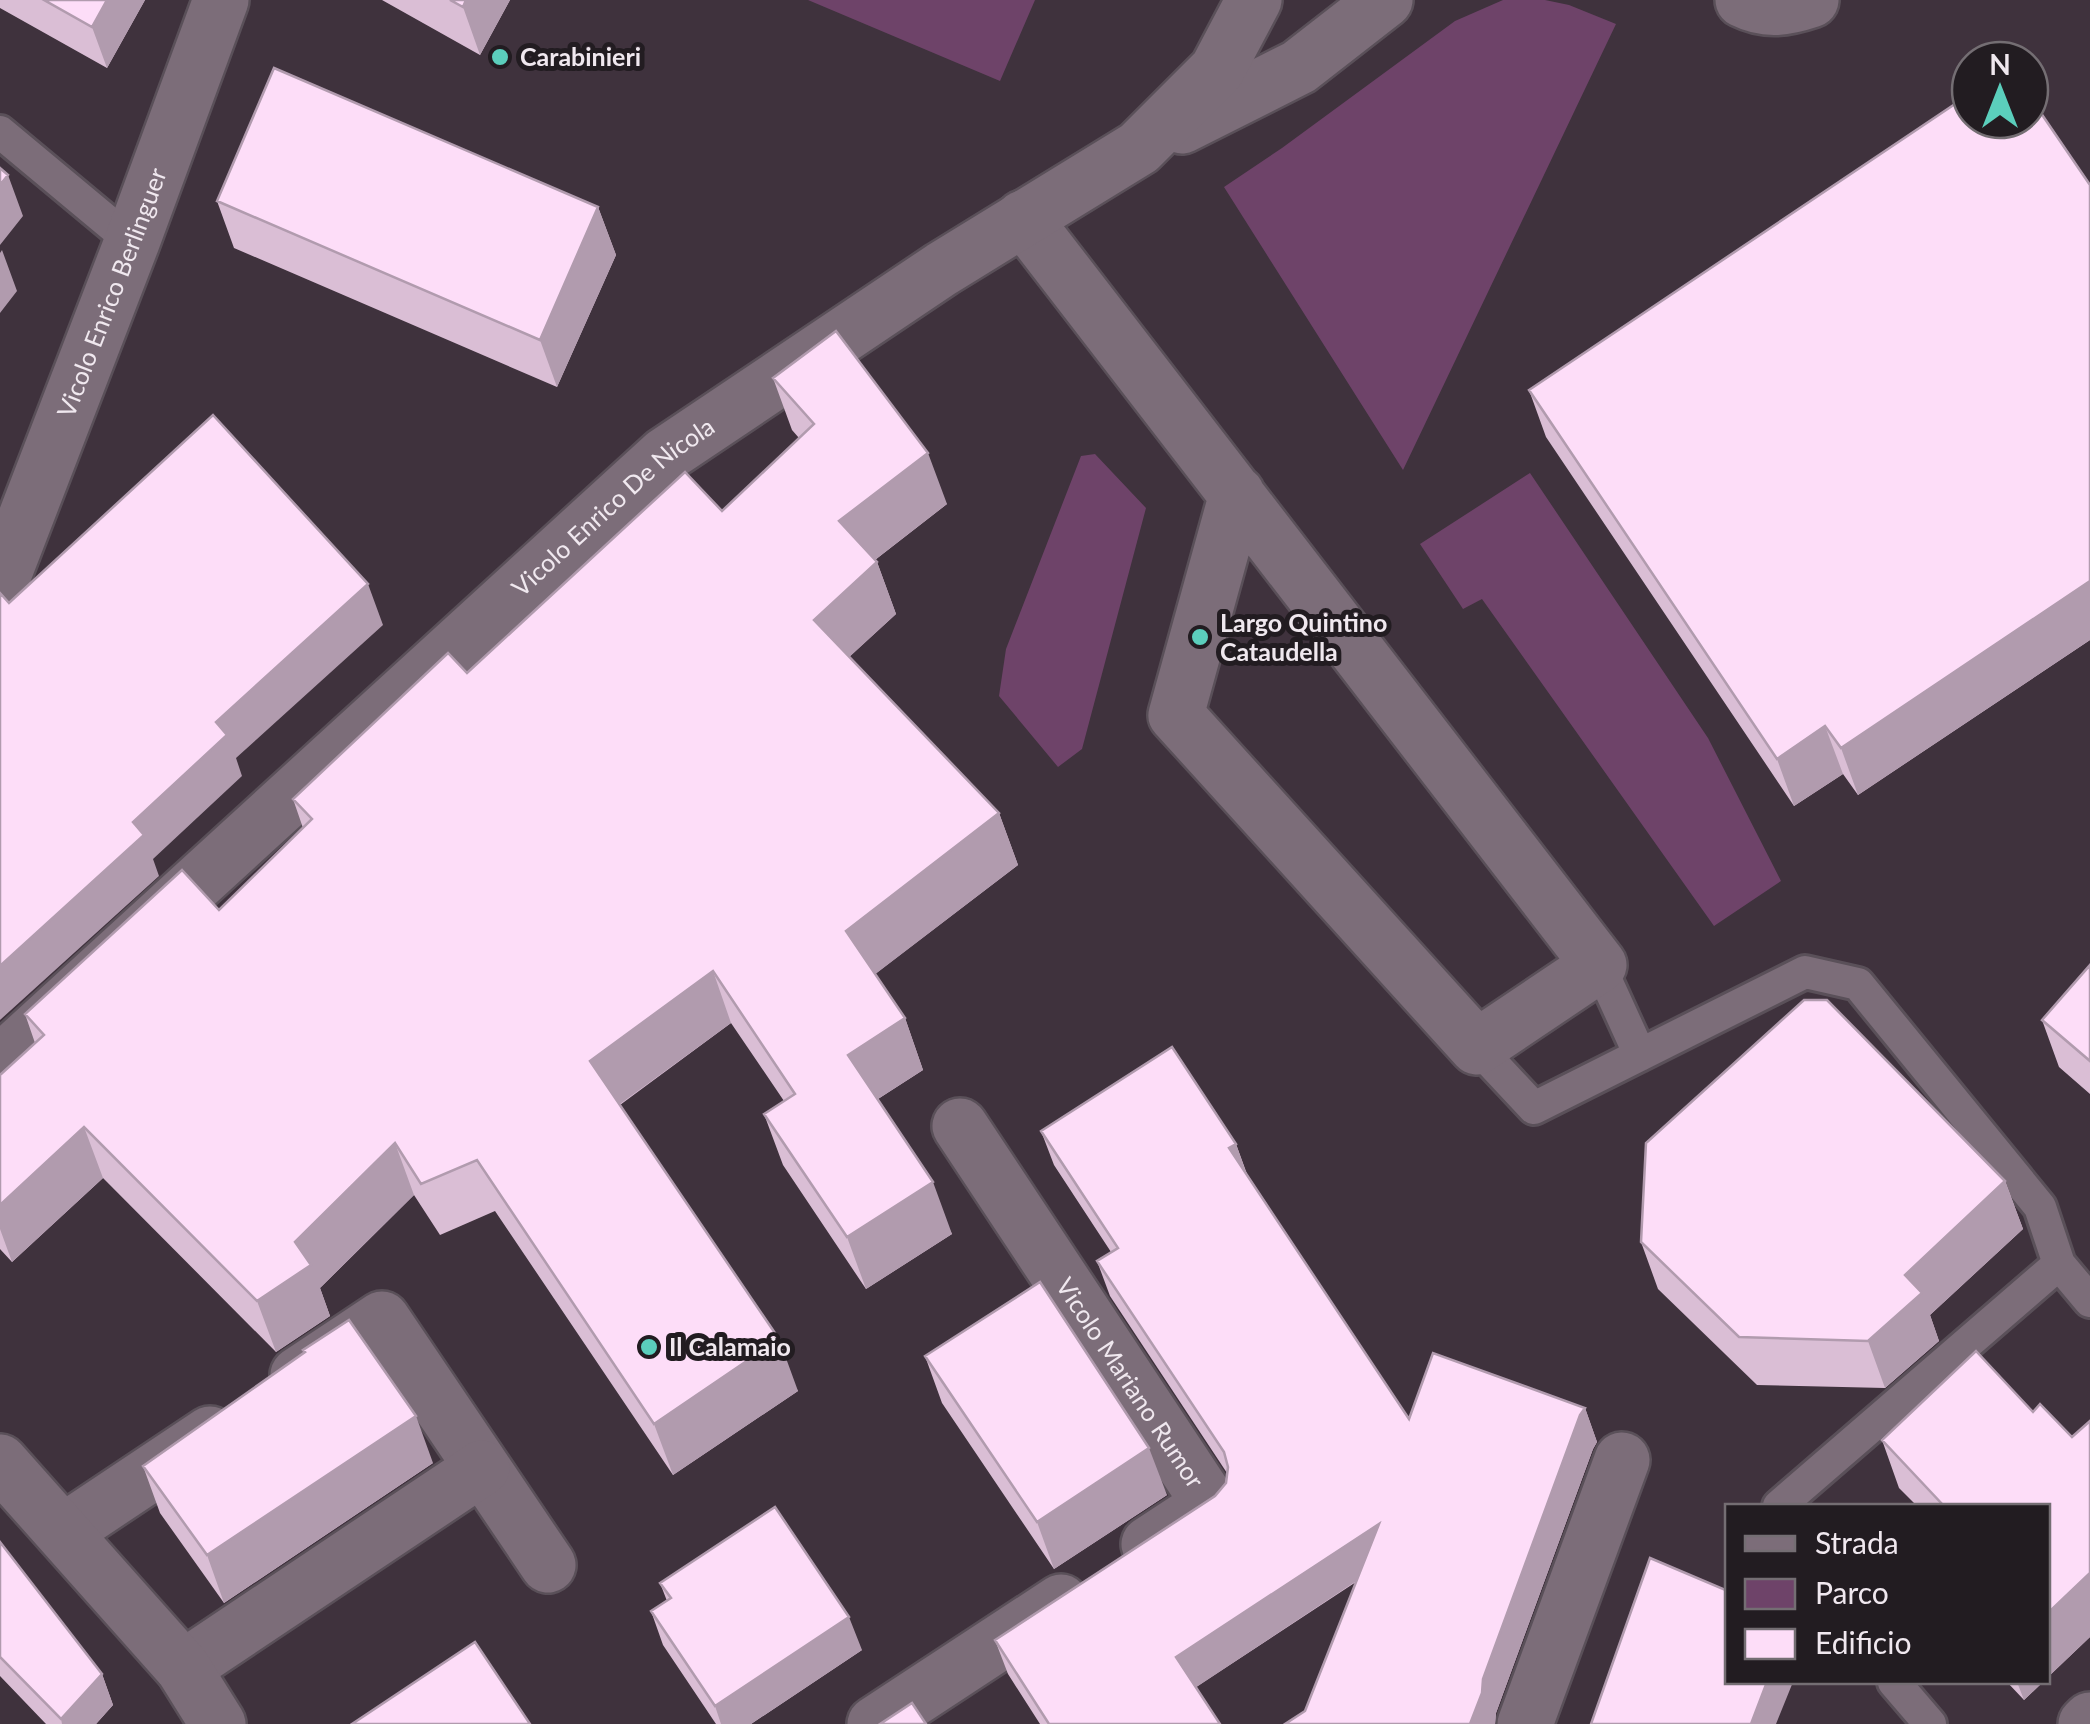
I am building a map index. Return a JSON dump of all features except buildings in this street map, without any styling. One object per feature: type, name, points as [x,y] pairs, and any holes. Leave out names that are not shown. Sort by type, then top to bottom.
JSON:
[{"type":"street","name":"Vicolo Enrico Berlinguer","points":[[0,584],[221,0]]},
{"type":"street","name":"Vicolo Enrico De Nicola","points":[[0,1064],[665,455],[926,279],[1139,148],[1217,70],[1254,0]]},
{"type":"street","points":[[1139,148],[1299,67],[1384,0]]},
{"type":"street","points":[[1743,0],[1754,6],[1782,9],[1811,0]]},
{"type":"street","points":[[1022,218],[1237,494],[1598,965],[1477,1047],[1176,714],[1237,494]]},
{"type":"street","name":"Vicolo Mariano Rumor","points":[[875,1724],[1210,1504],[960,1126]]},
{"type":"street","points":[[63,1532],[382,1319],[548,1565]]},
{"type":"street","points":[[1525,1724],[1622,1460]]},
{"type":"street","points":[[0,1462],[183,1668],[218,1724]]},
{"type":"street","points":[[183,1668],[482,1468]]},
{"type":"lane","points":[[0,132],[132,242]]},
{"type":"lane","points":[[1598,965],[1640,1055]]},
{"type":"lane","points":[[1477,1047],[1534,1108],[1805,972],[1858,984],[2040,1207],[2059,1264],[2090,1301]]},
{"type":"lane","points":[[1782,1504],[2059,1264]]},
{"type":"lane","points":[[1896,1684],[1930,1724]]},
{"type":"green space","points":[[808,0],[1035,0],[1000,81]]},
{"type":"green space","points":[[1503,0],[1545,0],[1569,5],[1616,24],[1403,470],[1224,187],[1455,21]]},
{"type":"green space","points":[[1095,454],[1146,508],[1082,749],[1058,767],[999,696],[1006,649],[1081,456]]},
{"type":"green space","points":[[1530,473],[1708,738],[1781,881],[1714,926],[1482,599],[1463,609],[1420,544]]},
{"type":"place","name":"Carabinieri","points":[[500,57]]},
{"type":"place","name":"Largo Quintino Cataudella","points":[[1200,637]]},
{"type":"place","name":"Il Calamaio","points":[[649,1347]]}]
